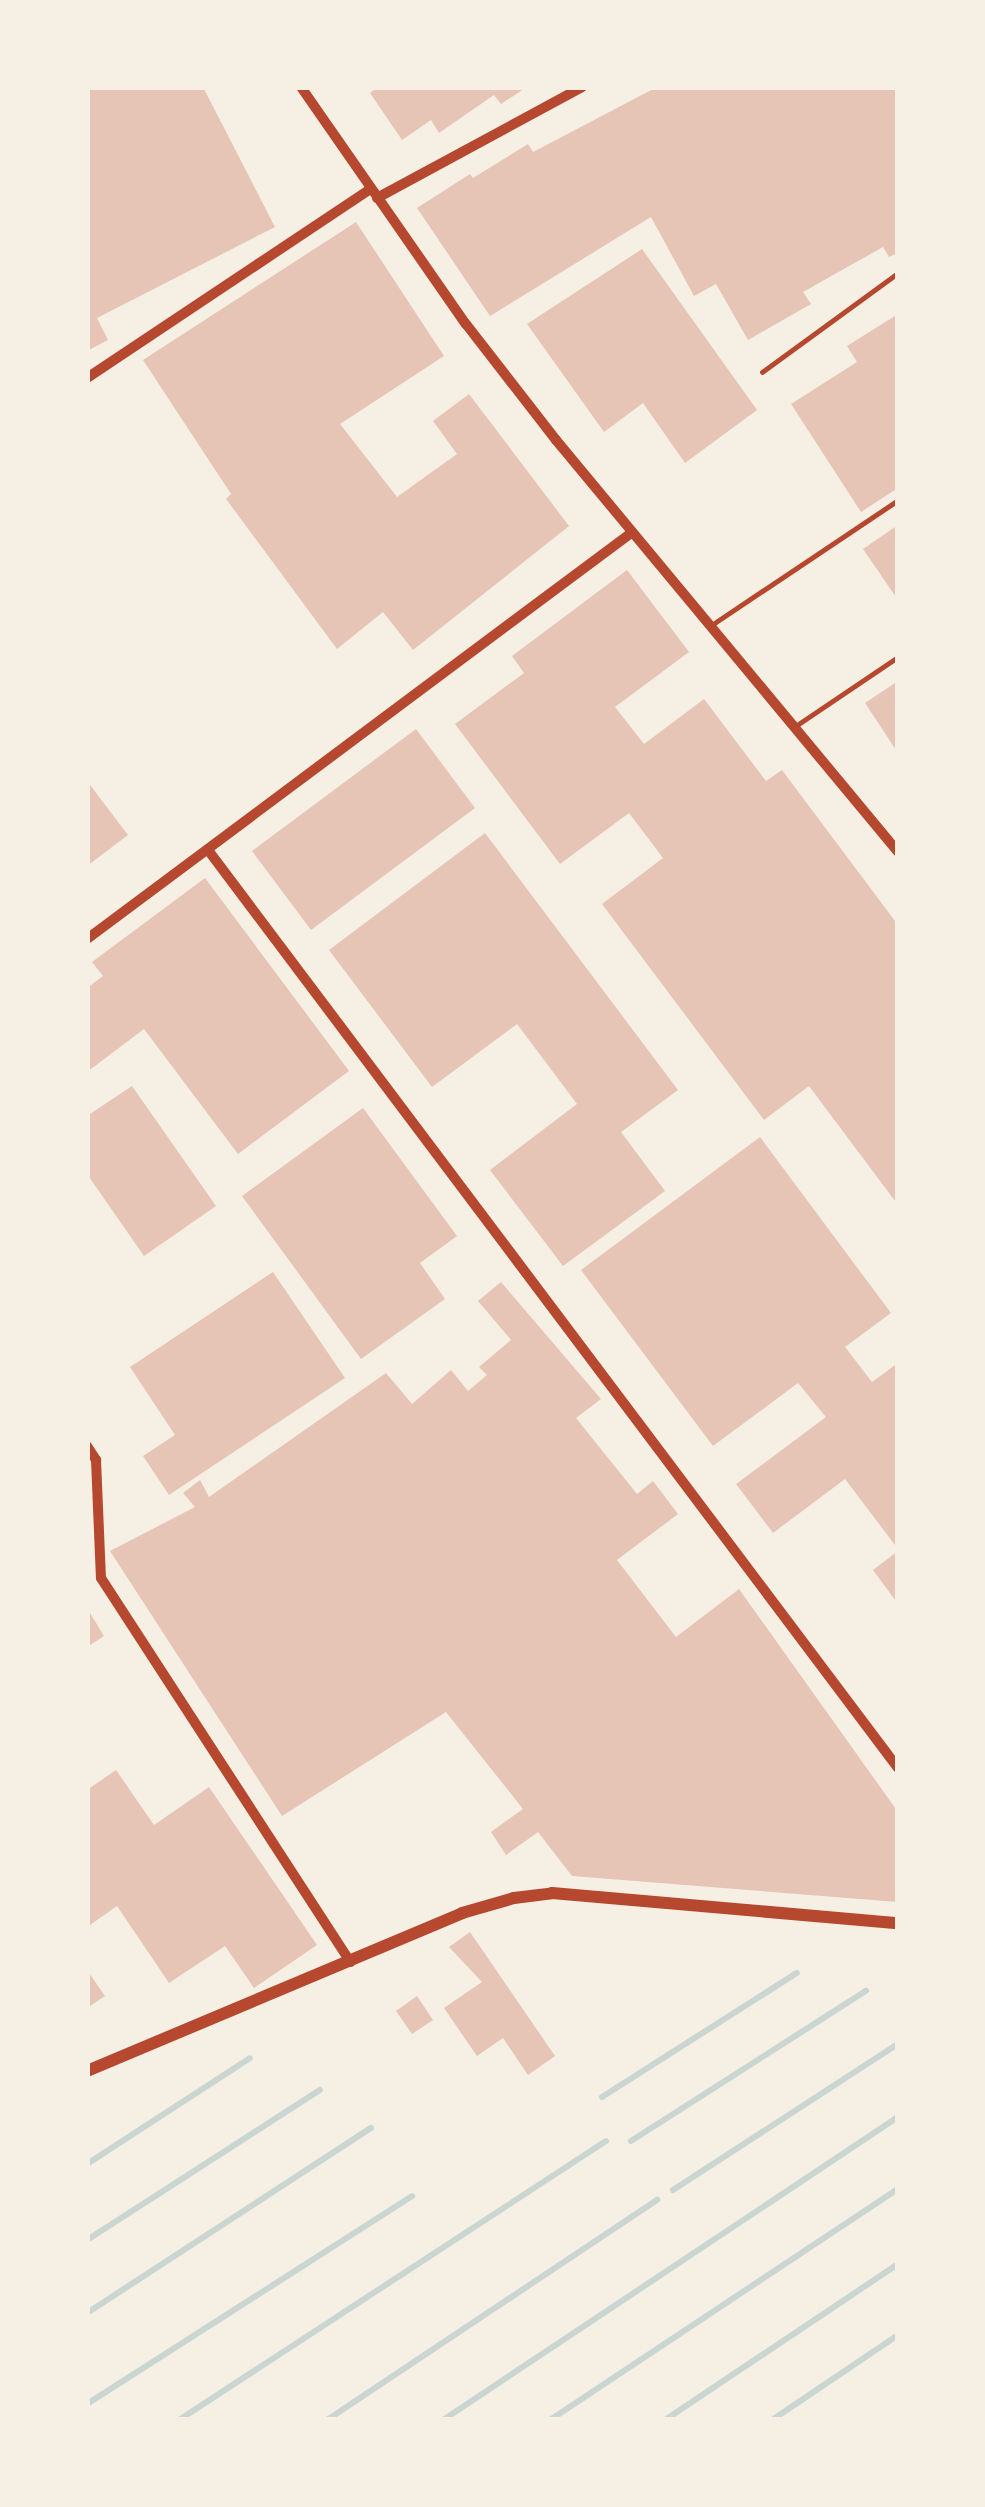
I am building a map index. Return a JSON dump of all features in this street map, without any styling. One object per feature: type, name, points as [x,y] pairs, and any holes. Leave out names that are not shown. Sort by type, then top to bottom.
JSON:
[{"type":"street","points":[[301,87],[466,324],[708,628],[898,852]]},
{"type":"street","points":[[87,378],[374,194],[582,87]]},
{"type":"street","points":[[87,939],[631,533]]},
{"type":"street","points":[[208,850],[898,1768]]},
{"type":"street","points":[[87,1446],[96,1460],[101,1578],[350,1962]]},
{"type":"street","points":[[87,2071],[477,1908],[552,1893],[898,1923]]},
{"type":"lane","points":[[762,372],[898,273]]},
{"type":"lane","points":[[708,628],[898,500]]},
{"type":"lane","points":[[792,729],[898,658]]},
{"type":"building","points":[[87,87],[203,87],[275,227],[97,318],[108,340],[87,351]]},
{"type":"building","points":[[378,87],[527,87],[501,104],[494,95],[439,133],[431,120],[402,140],[370,93]]},
{"type":"building","points":[[657,87],[898,87],[898,253],[889,257],[883,247],[803,292],[811,304],[748,340],[716,284],[694,296],[651,217],[490,316],[417,208],[528,144],[533,152]]},
{"type":"building","points":[[356,222],[444,356],[340,424],[397,497],[457,454],[433,421],[469,394],[569,526],[413,650],[383,612],[337,649],[226,499],[231,494],[143,360]]},
{"type":"building","points":[[642,249],[757,410],[685,463],[643,403],[604,432],[527,324]]},
{"type":"building","points":[[898,314],[898,488],[861,512],[791,404],[857,362],[847,346]]},
{"type":"building","points":[[898,525],[898,600],[863,549]]},
{"type":"building","points":[[627,570],[689,652],[615,707],[644,744],[704,699],[766,781],[782,770],[898,925],[898,1205],[809,1086],[764,1120],[602,904],[663,858],[629,813],[560,864],[455,724],[524,673],[512,656]]},
{"type":"building","points":[[898,681],[898,753],[865,703]]},
{"type":"building","points":[[416,729],[475,808],[311,930],[252,851]]},
{"type":"building","points":[[87,781],[128,835],[87,866]]},
{"type":"building","points":[[485,833],[678,1090],[621,1132],[665,1191],[563,1266],[490,1170],[577,1104],[517,1024],[432,1087],[329,950]]},
{"type":"building","points":[[205,878],[349,1071],[238,1154],[144,1029],[87,1072],[87,988],[103,976],[92,962]]},
{"type":"building","points":[[132,1086],[216,1206],[144,1256],[87,1174],[87,1116]]},
{"type":"building","points":[[363,1108],[457,1236],[420,1263],[445,1299],[361,1359],[242,1196]]},
{"type":"building","points":[[760,1137],[891,1313],[845,1347],[872,1382],[898,1363],[898,1549],[845,1479],[773,1533],[736,1484],[826,1417],[798,1383],[713,1446],[581,1270]]},
{"type":"building","points":[[273,1272],[345,1378],[169,1495],[143,1456],[175,1435],[130,1367]]},
{"type":"building","points":[[501,1282],[601,1399],[576,1418],[637,1494],[653,1481],[678,1514],[617,1560],[676,1637],[739,1589],[898,1812],[898,1902],[572,1876],[538,1832],[506,1855],[491,1832],[523,1809],[446,1712],[282,1816],[110,1551],[195,1507],[183,1493],[200,1480],[209,1497],[386,1373],[412,1404],[451,1370],[468,1391],[487,1375],[479,1367],[511,1340],[478,1301]]},
{"type":"building","points":[[898,1551],[898,1604],[873,1570]]},
{"type":"building","points":[[87,1608],[104,1636],[87,1647]]},
{"type":"building","points":[[116,1770],[154,1825],[209,1787],[317,1945],[254,1988],[225,1946],[169,1983],[117,1906],[87,1927],[87,1790]]},
{"type":"building","points":[[470,1932],[555,2056],[528,2075],[503,2038],[477,2056],[444,2008],[482,1982],[449,1947]]},
{"type":"building","points":[[87,1970],[105,1996],[87,2008]]},
{"type":"building","points":[[417,1996],[433,2020],[412,2034],[396,2011]]},
{"type":"waterway","points":[[602,2097],[797,1973]]},
{"type":"waterway","points":[[631,2141],[866,1991]]},
{"type":"waterway","points":[[673,2190],[898,2044]]},
{"type":"waterway","points":[[87,2164],[250,2058]]},
{"type":"waterway","points":[[87,2240],[320,2090]]},
{"type":"waterway","points":[[443,2420],[898,2117]]},
{"type":"waterway","points":[[87,2313],[371,2128]]},
{"type":"waterway","points":[[179,2420],[606,2141]]},
{"type":"waterway","points":[[550,2420],[898,2189]]},
{"type":"waterway","points":[[87,2404],[412,2196]]},
{"type":"waterway","points":[[327,2420],[657,2200]]},
{"type":"waterway","points":[[665,2420],[898,2264]]},
{"type":"waterway","points":[[772,2420],[898,2335]]}]
